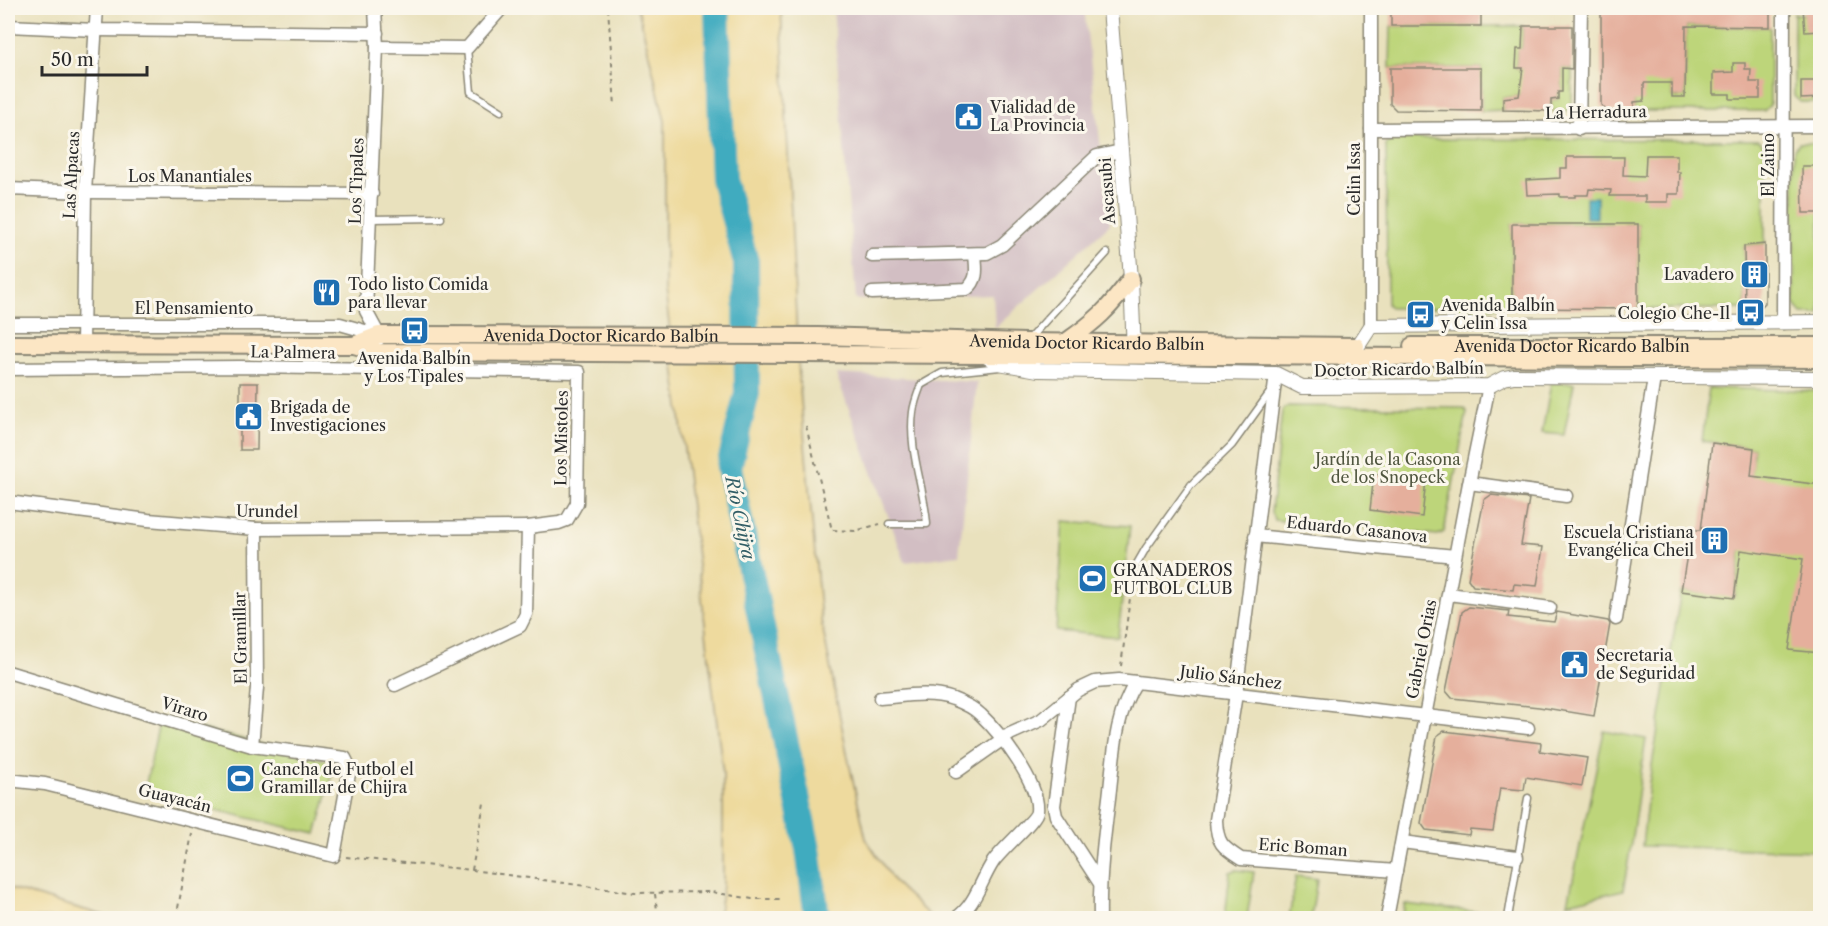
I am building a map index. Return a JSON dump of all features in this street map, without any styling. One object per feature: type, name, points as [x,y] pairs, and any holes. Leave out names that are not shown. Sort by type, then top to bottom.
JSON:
[{"type":"main road","points":[[1066,342],[1094,323],[1109,308],[1131,279]]},
{"type":"main road","name":"Avenida Doctor Ricardo Balbín","points":[[8,344],[1066,342],[1134,357],[1358,346],[1821,346]]},
{"type":"main road","name":"Avenida Doctor Ricardo Balbín","points":[[818,344],[983,354],[1134,357],[1821,359]]},
{"type":"street","name":"Las Alpacas","points":[[83,345],[86,192],[97,8]]},
{"type":"street","name":"Los Tipales","points":[[375,8],[377,47],[366,311],[379,344]]},
{"type":"street","points":[[377,47],[467,48],[502,8]]},
{"type":"street","name":"Ascasubi","points":[[1110,8],[1131,279],[1134,357]]},
{"type":"street","name":"Celin Issa","points":[[1371,8],[1371,326]]},
{"type":"street","points":[[1579,129],[1581,8]]},
{"type":"street","name":"El Zaino","points":[[1784,8],[1784,323]]},
{"type":"street","points":[[8,26],[96,30],[377,33]]},
{"type":"street","name":"La Herradura","points":[[1371,129],[1821,126]]},
{"type":"street","points":[[872,256],[987,253],[1002,245],[1096,156],[1121,151]]},
{"type":"street","name":"Los Manantiales","points":[[8,189],[86,192],[372,194]]},
{"type":"street","points":[[872,293],[967,289],[974,283],[976,276],[975,254]]},
{"type":"street","points":[[1358,346],[1371,326],[1821,322]]},
{"type":"street","name":"El Pensamiento","points":[[8,324],[340,324],[379,344]]},
{"type":"street","points":[[238,345],[239,367]]},
{"type":"street","name":"Doctor Ricardo Balbín","points":[[983,354],[999,363],[1038,370],[1134,357],[1275,380],[1302,387],[1489,386],[1504,378],[1514,376],[1821,378]]},
{"type":"street","name":"La Palmera","points":[[8,369],[239,367],[579,372]]},
{"type":"street","name":"Los Mistoles","points":[[528,527],[567,520],[577,503],[579,372]]},
{"type":"street","points":[[1616,619],[1654,378]]},
{"type":"street","points":[[1236,694],[1275,380]]},
{"type":"street","name":"Gabriel Orias","points":[[1387,918],[1468,483],[1489,386]]},
{"type":"street","points":[[1468,483],[1566,496]]},
{"type":"street","name":"Urundel","points":[[8,502],[148,520],[256,529],[528,527]]},
{"type":"street","points":[[395,685],[520,626],[526,614],[528,527]]},
{"type":"street","name":"El Gramillar","points":[[252,746],[258,688],[256,529]]},
{"type":"street","name":"Eduardo Casanova","points":[[1255,536],[1455,556]]},
{"type":"street","points":[[1449,594],[1550,608]]},
{"type":"street","name":"Viraro","points":[[8,672],[252,746],[345,758],[350,768],[334,856]]},
{"type":"street","name":"Julio Sánchez","points":[[956,772],[1001,739],[1041,720],[1069,697],[1095,682],[1119,680],[1528,728]]},
{"type":"street","points":[[1100,918],[1100,882],[1118,726],[1126,697],[1136,682]]},
{"type":"street","points":[[880,698],[932,694],[953,699],[979,713],[1017,757],[1035,795],[1038,812]]},
{"type":"street","name":"Eric Boman","points":[[1236,694],[1216,820],[1217,837],[1225,849],[1240,859],[1396,871]]},
{"type":"street","points":[[1069,697],[1054,806],[1056,816],[1100,882]]},
{"type":"street","name":"Guayacán","points":[[8,780],[45,784],[334,856]]},
{"type":"street","points":[[956,918],[965,913],[993,862],[1010,841],[1034,819],[1038,812],[1054,806]]},
{"type":"street","points":[[1402,842],[1517,857]]},
{"type":"lane","points":[[467,48],[471,93],[501,111]]},
{"type":"lane","points":[[371,219],[441,218]]},
{"type":"lane","points":[[1025,342],[1107,253]]},
{"type":"lane","points":[[889,524],[927,524],[925,501],[913,451],[912,411],[921,385],[942,373],[1012,366]]},
{"type":"lane","points":[[1132,589],[1134,569],[1146,548],[1191,485],[1232,445],[1258,412],[1275,380]]},
{"type":"lane","points":[[1508,918],[1528,798]]},
{"type":"path","points":[[608,8],[615,106]]},
{"type":"path","points":[[806,426],[832,530],[855,531],[874,525],[889,524]]},
{"type":"path","points":[[1119,680],[1132,589]]},
{"type":"path","points":[[472,870],[484,803]]},
{"type":"path","points":[[178,908],[195,820]]},
{"type":"path","points":[[334,856],[472,870],[635,893],[712,892],[752,900],[783,899]]},
{"type":"path","points":[[655,894],[658,918]]},
{"type":"shaded area","name":"Vialidad de La Provincia","points":[[833,8],[1084,8],[1110,224],[995,328],[993,295],[856,300]]},
{"type":"shaded area","points":[[836,374],[977,382],[959,555],[905,562]]},
{"type":"green space","points":[[1794,14],[1820,14],[1820,102],[1800,102],[1794,96]]},
{"type":"green space","points":[[1391,26],[1523,26],[1522,49],[1517,50],[1516,68],[1534,68],[1519,96],[1503,98],[1503,110],[1481,111],[1481,68],[1390,68]]},
{"type":"green space","points":[[1686,26],[1770,27],[1770,105],[1764,111],[1634,111],[1634,102],[1644,69],[1672,83],[1672,97],[1685,97]]},
{"type":"green space","points":[[1562,68],[1572,69],[1572,105],[1566,111],[1551,111],[1551,100],[1558,99],[1558,92],[1562,91]]},
{"type":"green space","points":[[1392,139],[1759,140],[1765,146],[1765,244],[1744,246],[1745,309],[1638,309],[1638,224],[1512,224],[1512,308],[1391,308],[1387,304],[1386,145]]},
{"type":"green space","points":[[1799,143],[1820,143],[1820,314],[1802,314],[1794,303],[1794,150]]},
{"type":"green space","points":[[1551,383],[1574,383],[1564,435],[1542,433]]},
{"type":"green space","points":[[1709,388],[1820,391],[1820,851],[1642,846],[1649,783],[1681,591],[1735,597],[1754,448],[1702,441]]},
{"type":"green space","name":"Jardín de la Casona de los Snopeck","points":[[1288,406],[1463,408],[1467,412],[1444,532],[1438,535],[1275,520],[1271,513],[1282,411]]},
{"type":"green space","name":"GRANADEROS FUTBOL CLUB","points":[[1064,521],[1130,526],[1118,637],[1056,631]]},
{"type":"green space","name":"Cancha de Futbol el Gramillar de Chijra","points":[[160,718],[336,763],[316,834],[144,793]]},
{"type":"green space","points":[[1604,731],[1646,739],[1623,890],[1568,903]]},
{"type":"green space","points":[[1236,870],[1254,872],[1247,918],[1225,918],[1230,872]]},
{"type":"green space","points":[[1296,876],[1317,879],[1311,918],[1289,918]]},
{"type":"green space","points":[[1405,904],[1502,915],[1501,918],[1402,918]]},
{"type":"sand","points":[[638,8],[781,8],[799,379],[821,620],[866,839],[895,883],[932,918],[718,918],[723,885],[723,774],[665,290],[665,121]]},
{"type":"sand","points":[[8,888],[113,918],[8,918]]},
{"type":"water","points":[[1586,197],[1597,197],[1597,218],[1586,218]]},
{"type":"building","points":[[1391,8],[1481,8],[1481,26],[1391,26]]},
{"type":"building","points":[[1601,8],[1770,8],[1770,27],[1686,26],[1685,97],[1672,97],[1672,83],[1644,83],[1644,101],[1634,102],[1634,111],[1607,111],[1601,105]]},
{"type":"building","points":[[1803,8],[1821,8],[1821,31],[1805,32]]},
{"type":"building","points":[[1523,26],[1572,26],[1572,69],[1562,68],[1562,92],[1558,92],[1558,99],[1551,100],[1551,111],[1503,110],[1503,98],[1519,96],[1523,68],[1516,68],[1517,49],[1522,49]]},
{"type":"building","points":[[1733,63],[1745,63],[1745,69],[1751,69],[1750,82],[1760,82],[1760,99],[1730,99],[1730,94],[1713,94],[1713,73],[1733,72]]},
{"type":"building","points":[[1390,68],[1481,68],[1481,111],[1396,110],[1390,104]]},
{"type":"building","points":[[1801,81],[1821,81],[1821,98],[1801,99]]},
{"type":"building","points":[[1646,155],[1677,155],[1677,172],[1680,172],[1679,194],[1668,194],[1668,202],[1645,202],[1645,196],[1610,196],[1611,190],[1589,189],[1588,195],[1575,195],[1575,197],[1560,197],[1560,194],[1527,195],[1526,180],[1560,178],[1560,168],[1567,168],[1567,157],[1624,157],[1623,175],[1645,176]]},
{"type":"building","points":[[1802,166],[1821,166],[1821,213],[1803,213]]},
{"type":"building","points":[[1512,224],[1638,224],[1638,309],[1512,308]]},
{"type":"building","name":"Lavadero","points":[[1765,244],[1765,303],[1759,309],[1745,309],[1744,246]]},
{"type":"building","name":"Brigada de Investigaciones","points":[[240,383],[258,383],[257,450],[240,450]]},
{"type":"building","name":"Escuela Cristiana Evangélica Cheil","points":[[1712,443],[1754,448],[1751,476],[1821,485],[1821,653],[1789,650],[1803,559],[1741,550],[1734,598],[1681,591],[1691,530],[1701,530]]},
{"type":"building","points":[[1374,474],[1426,480],[1422,517],[1370,510]]},
{"type":"building","points":[[1491,495],[1529,499],[1521,545],[1543,547],[1537,586],[1514,584],[1513,590],[1473,586],[1468,579],[1484,500]]},
{"type":"building","points":[[1469,607],[1509,611],[1508,617],[1554,622],[1557,612],[1608,621],[1610,624],[1594,716],[1539,707],[1452,698],[1446,691],[1462,612]]},
{"type":"building","points":[[1444,731],[1541,743],[1540,751],[1587,758],[1582,786],[1526,777],[1524,790],[1500,788],[1493,831],[1470,829],[1469,835],[1426,830],[1421,823],[1437,736]]},
{"type":"waterway","name":"Río Chijra","points":[[717,8],[723,179],[746,262],[747,393],[729,467],[808,849],[817,918]]},
{"type":"place","name":"Vialidad de La Provincia","points":[[969,116]]},
{"type":"place","name":"Lavadero","points":[[1755,274]]},
{"type":"place","name":"Todo listo Comida para llevar","points":[[327,293]]},
{"type":"place","name":"Colegio Che-Il","points":[[1751,313]]},
{"type":"place","name":"Avenida Balbín y Celin Issa","points":[[1420,314]]},
{"type":"place","name":"Avenida Balbín y Los Tipales","points":[[414,330]]},
{"type":"place","name":"Brigada de Investigaciones","points":[[249,416]]},
{"type":"place","name":"Escuela Cristiana Evangélica Cheil","points":[[1715,541]]},
{"type":"place","name":"GRANADEROS FUTBOL CLUB","points":[[1092,579]]},
{"type":"place","name":"Secretaria de Seguridad","points":[[1575,664]]},
{"type":"place","name":"Cancha de Futbol el Gramillar de Chijra","points":[[240,778]]}]
